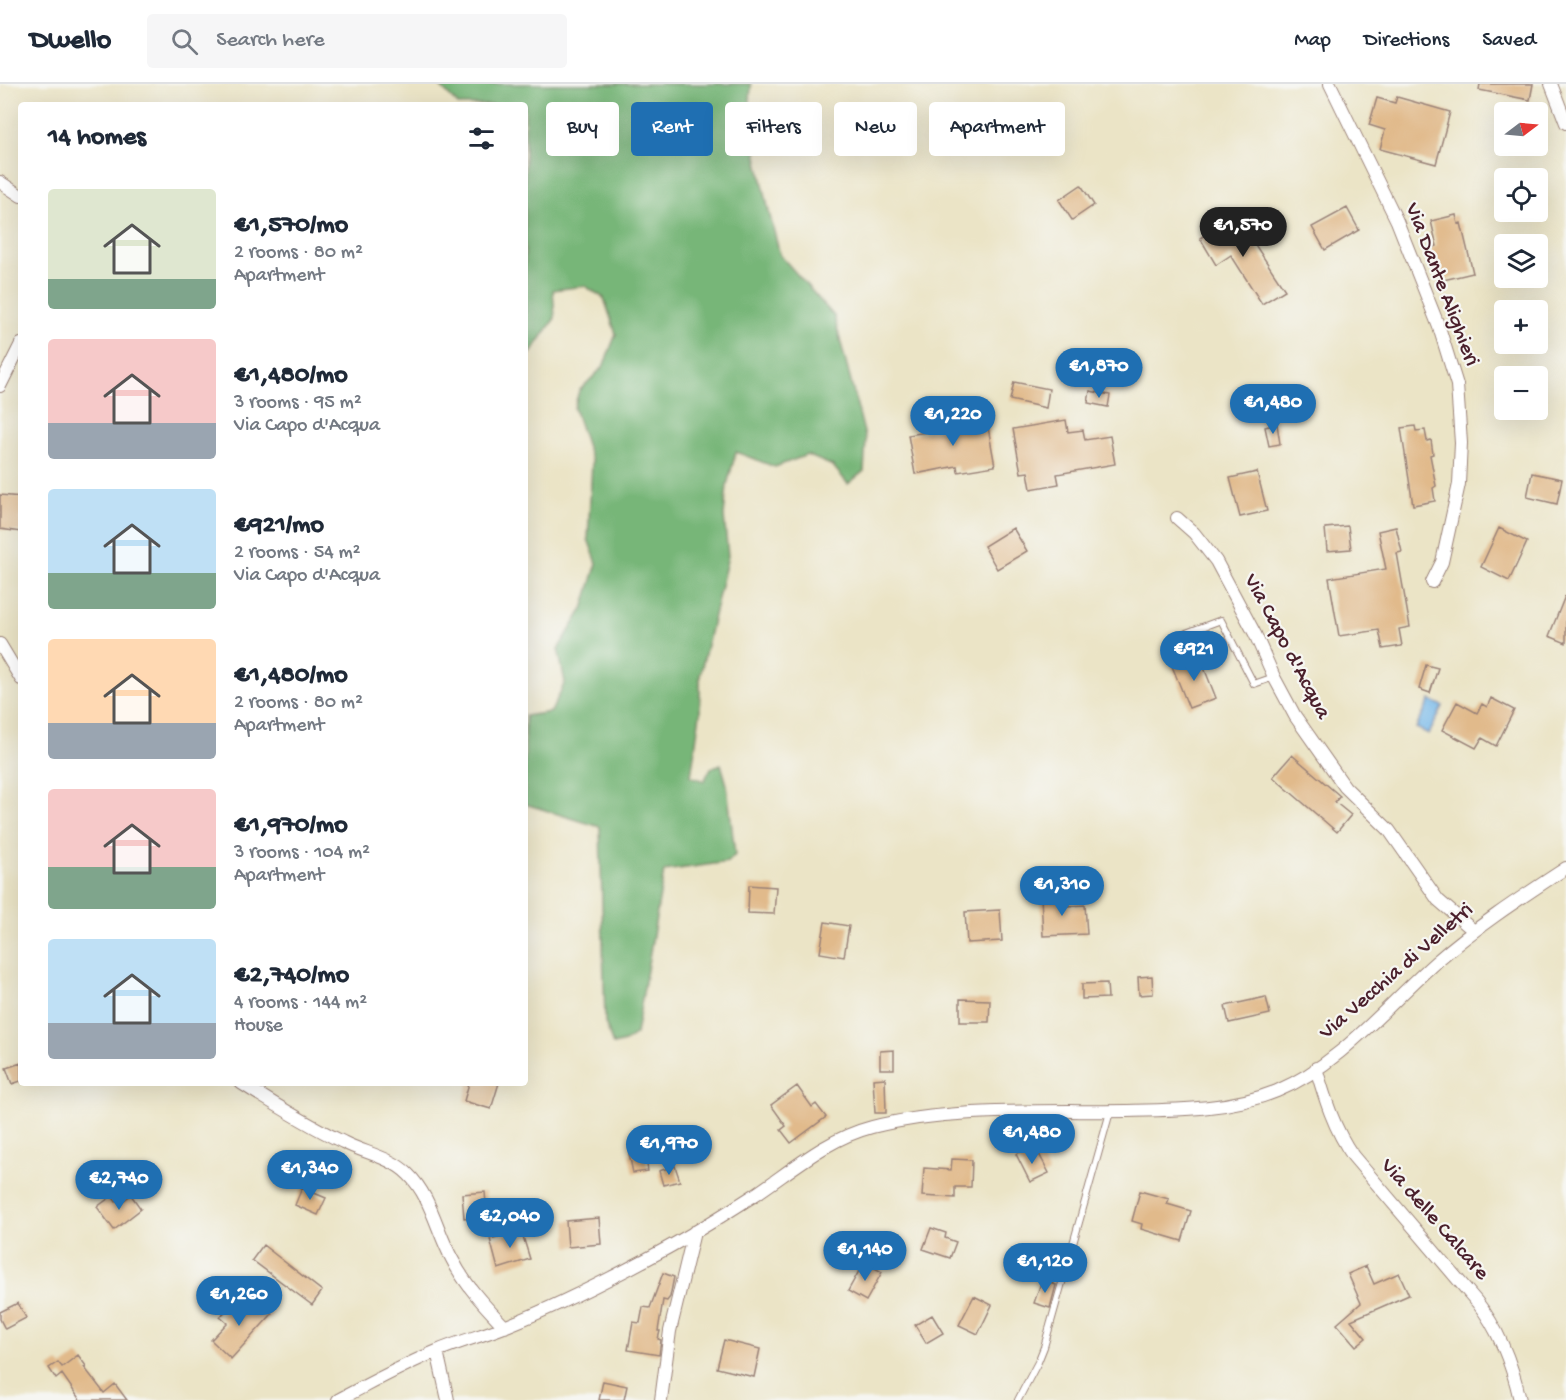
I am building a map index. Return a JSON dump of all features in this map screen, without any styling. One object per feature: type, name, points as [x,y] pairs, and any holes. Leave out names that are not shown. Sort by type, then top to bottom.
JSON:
[{"type":"street","name":"Via Dante Alighieri","points":[[1330,84],[1397,221],[1439,327],[1456,384],[1461,443],[1459,484],[1442,562],[1432,582]]},
{"type":"street","points":[[1551,84],[1566,123]]},
{"type":"street","points":[[0,182],[18,194]]},
{"type":"street","points":[[0,386],[18,350]]},
{"type":"street","name":"Via Capo d'Acqua","points":[[1177,518],[1202,541],[1223,572],[1295,716],[1345,787],[1389,830],[1438,900],[1474,932]]},
{"type":"street","points":[[0,644],[18,674]]},
{"type":"street","name":"Via Vecchia di Velletri","points":[[338,1400],[438,1351],[505,1327],[659,1253],[753,1196],[825,1147],[860,1130],[889,1123],[947,1115],[1169,1110],[1238,1102],[1278,1090],[1316,1068],[1356,1038],[1418,978],[1497,913],[1566,868]]},
{"type":"street","name":"Via delle Calcare","points":[[1316,1068],[1332,1117],[1347,1147],[1372,1180],[1482,1308],[1494,1326],[1508,1356],[1520,1400]]},
{"type":"street","points":[[246,1086],[325,1133],[386,1160],[406,1172],[426,1199],[456,1267],[505,1327]]},
{"type":"street","points":[[661,1400],[670,1331],[694,1232]]},
{"type":"street","points":[[438,1351],[448,1400]]},
{"type":"lane","points":[[1186,633],[1221,620],[1254,684],[1274,677]]},
{"type":"lane","points":[[1018,1400],[1042,1354],[1111,1111]]},
{"type":"green space","points":[[438,84],[751,84],[750,102],[725,102],[725,156],[757,156],[780,255],[834,316],[866,440],[864,471],[848,484],[833,466],[807,455],[775,467],[736,452],[727,485],[724,516],[728,556],[700,675],[700,714],[691,776],[704,781],[711,768],[721,764],[727,785],[735,855],[728,862],[664,871],[636,1034],[625,1042],[613,1045],[605,1022],[600,827],[528,805],[528,716],[551,712],[565,682],[558,649],[583,609],[597,563],[588,539],[592,462],[574,408],[579,391],[603,367],[616,334],[604,298],[585,286],[553,290],[555,318],[528,356],[528,102],[455,102]]},
{"type":"water","points":[[1430,700],[1443,706],[1429,734],[1416,728]]},
{"type":"building","points":[[1480,84],[1533,84],[1530,100],[1479,90]]},
{"type":"building","points":[[1397,97],[1450,112],[1436,164],[1380,149],[1385,130],[1369,125],[1377,98],[1395,103]]},
{"type":"building","points":[[1081,185],[1094,205],[1072,220],[1059,200]]},
{"type":"building","points":[[1347,208],[1359,230],[1325,250],[1312,227]]},
{"type":"building","points":[[1456,215],[1458,224],[1461,223],[1473,273],[1439,281],[1431,248],[1437,246],[1431,221]]},
{"type":"building","points":[[1236,216],[1285,290],[1262,304],[1231,255],[1216,265],[1200,238]]},
{"type":"building","points":[[1014,382],[1049,389],[1046,408],[1010,400]]},
{"type":"building","points":[[1090,391],[1110,395],[1108,407],[1088,403]]},
{"type":"building","points":[[986,416],[995,466],[958,472],[957,466],[915,474],[908,435],[946,429],[945,424]]},
{"type":"building","points":[[1066,420],[1068,432],[1083,430],[1085,440],[1110,436],[1115,464],[1057,474],[1059,484],[1031,489],[1028,472],[1021,473],[1013,429]]},
{"type":"building","points":[[1277,424],[1280,444],[1269,446],[1265,427]]},
{"type":"building","points":[[1415,426],[1416,431],[1425,430],[1427,441],[1431,440],[1433,454],[1430,455],[1436,486],[1433,488],[1435,501],[1413,505],[1401,428]]},
{"type":"building","points":[[1257,472],[1267,511],[1240,517],[1230,478]]},
{"type":"building","points":[[1532,473],[1562,479],[1557,504],[1527,497]]},
{"type":"building","points":[[0,495],[18,497],[18,532],[0,529]]},
{"type":"building","points":[[1348,526],[1351,549],[1327,551],[1325,528]]},
{"type":"building","points":[[1396,527],[1402,552],[1397,553],[1410,627],[1399,629],[1402,646],[1383,649],[1379,630],[1339,636],[1329,578],[1386,569],[1378,531]]},
{"type":"building","points":[[1013,528],[1027,551],[997,569],[984,546]]},
{"type":"building","points":[[1499,528],[1527,542],[1509,581],[1481,567]]},
{"type":"building","points":[[1566,596],[1566,643],[1549,636]]},
{"type":"building","points":[[1199,655],[1216,698],[1189,708],[1172,666]]},
{"type":"building","points":[[1426,665],[1438,668],[1430,693],[1419,689]]},
{"type":"building","points":[[1491,698],[1514,710],[1496,746],[1482,738],[1476,748],[1442,730],[1457,702],[1477,713],[1482,704],[1487,707]]},
{"type":"building","points":[[1292,755],[1340,796],[1335,802],[1351,815],[1337,832],[1273,777]]},
{"type":"building","points":[[749,885],[776,887],[774,914],[748,913]]},
{"type":"building","points":[[1068,895],[1068,906],[1085,905],[1087,934],[1043,936],[1041,896]]},
{"type":"building","points":[[1000,910],[1002,941],[967,943],[965,912]]},
{"type":"building","points":[[825,922],[849,926],[844,957],[820,953]]},
{"type":"building","points":[[1152,976],[1153,994],[1139,995],[1138,977]]},
{"type":"building","points":[[1107,983],[1108,998],[1082,999],[1082,984]]},
{"type":"building","points":[[1266,997],[1270,1014],[1229,1023],[1225,1006]]},
{"type":"building","points":[[960,999],[990,1000],[989,1022],[960,1022]]},
{"type":"building","points":[[894,1050],[894,1069],[880,1069],[880,1051]]},
{"type":"building","points":[[18,1064],[18,1082],[12,1084],[6,1068]]},
{"type":"building","points":[[885,1078],[886,1113],[875,1113],[873,1079]]},
{"type":"building","points":[[468,1086],[498,1086],[491,1109],[464,1101]]},
{"type":"building","points":[[797,1086],[812,1107],[816,1104],[826,1117],[791,1143],[781,1130],[786,1126],[771,1105]]},
{"type":"building","points":[[1028,1148],[1033,1157],[1039,1154],[1049,1173],[1030,1182],[1016,1154]]},
{"type":"building","points":[[645,1151],[648,1171],[633,1173],[629,1154]]},
{"type":"building","points":[[952,1159],[972,1160],[971,1187],[955,1187],[955,1198],[922,1196],[924,1168],[951,1170]]},
{"type":"building","points":[[675,1166],[680,1181],[663,1185],[659,1171]]},
{"type":"building","points":[[302,1188],[326,1198],[318,1215],[295,1205]]},
{"type":"building","points":[[1140,1191],[1169,1199],[1167,1204],[1191,1211],[1182,1241],[1141,1229],[1142,1224],[1132,1221]]},
{"type":"building","points":[[485,1192],[487,1216],[464,1218],[462,1194]]},
{"type":"building","points":[[131,1195],[141,1209],[114,1230],[97,1207],[112,1196],[116,1202],[121,1198],[123,1201]]},
{"type":"building","points":[[599,1218],[601,1244],[568,1247],[566,1221]]},
{"type":"building","points":[[931,1228],[946,1233],[945,1238],[956,1242],[950,1258],[923,1249]]},
{"type":"building","points":[[521,1230],[530,1259],[498,1269],[490,1239]]},
{"type":"building","points":[[263,1245],[322,1291],[312,1305],[252,1260]]},
{"type":"building","points":[[864,1262],[882,1272],[866,1301],[848,1291]]},
{"type":"building","points":[[1366,1266],[1374,1284],[1399,1273],[1409,1295],[1351,1320],[1366,1338],[1356,1346],[1337,1324],[1361,1303],[1348,1274]]},
{"type":"building","points":[[663,1273],[674,1277],[670,1297],[667,1301],[663,1300],[658,1331],[660,1331],[658,1339],[661,1340],[659,1355],[628,1350],[633,1322],[640,1323],[643,1307],[650,1308]]},
{"type":"building","points":[[1042,1280],[1056,1285],[1050,1308],[1034,1303]]},
{"type":"building","points":[[974,1296],[992,1305],[978,1334],[959,1325]]},
{"type":"building","points":[[237,1299],[252,1312],[260,1303],[272,1314],[231,1359],[211,1340],[227,1323],[220,1317]]},
{"type":"building","points":[[18,1303],[26,1318],[5,1329],[0,1319],[0,1312]]},
{"type":"building","points":[[932,1315],[943,1333],[926,1343],[915,1325]]},
{"type":"building","points":[[724,1340],[760,1349],[754,1377],[717,1368]]},
{"type":"building","points":[[78,1355],[86,1366],[84,1367],[104,1393],[115,1384],[127,1400],[80,1400],[62,1374],[56,1379],[49,1368],[58,1362],[62,1367]]},
{"type":"building","points":[[603,1381],[627,1386],[624,1400],[599,1400]]}]
